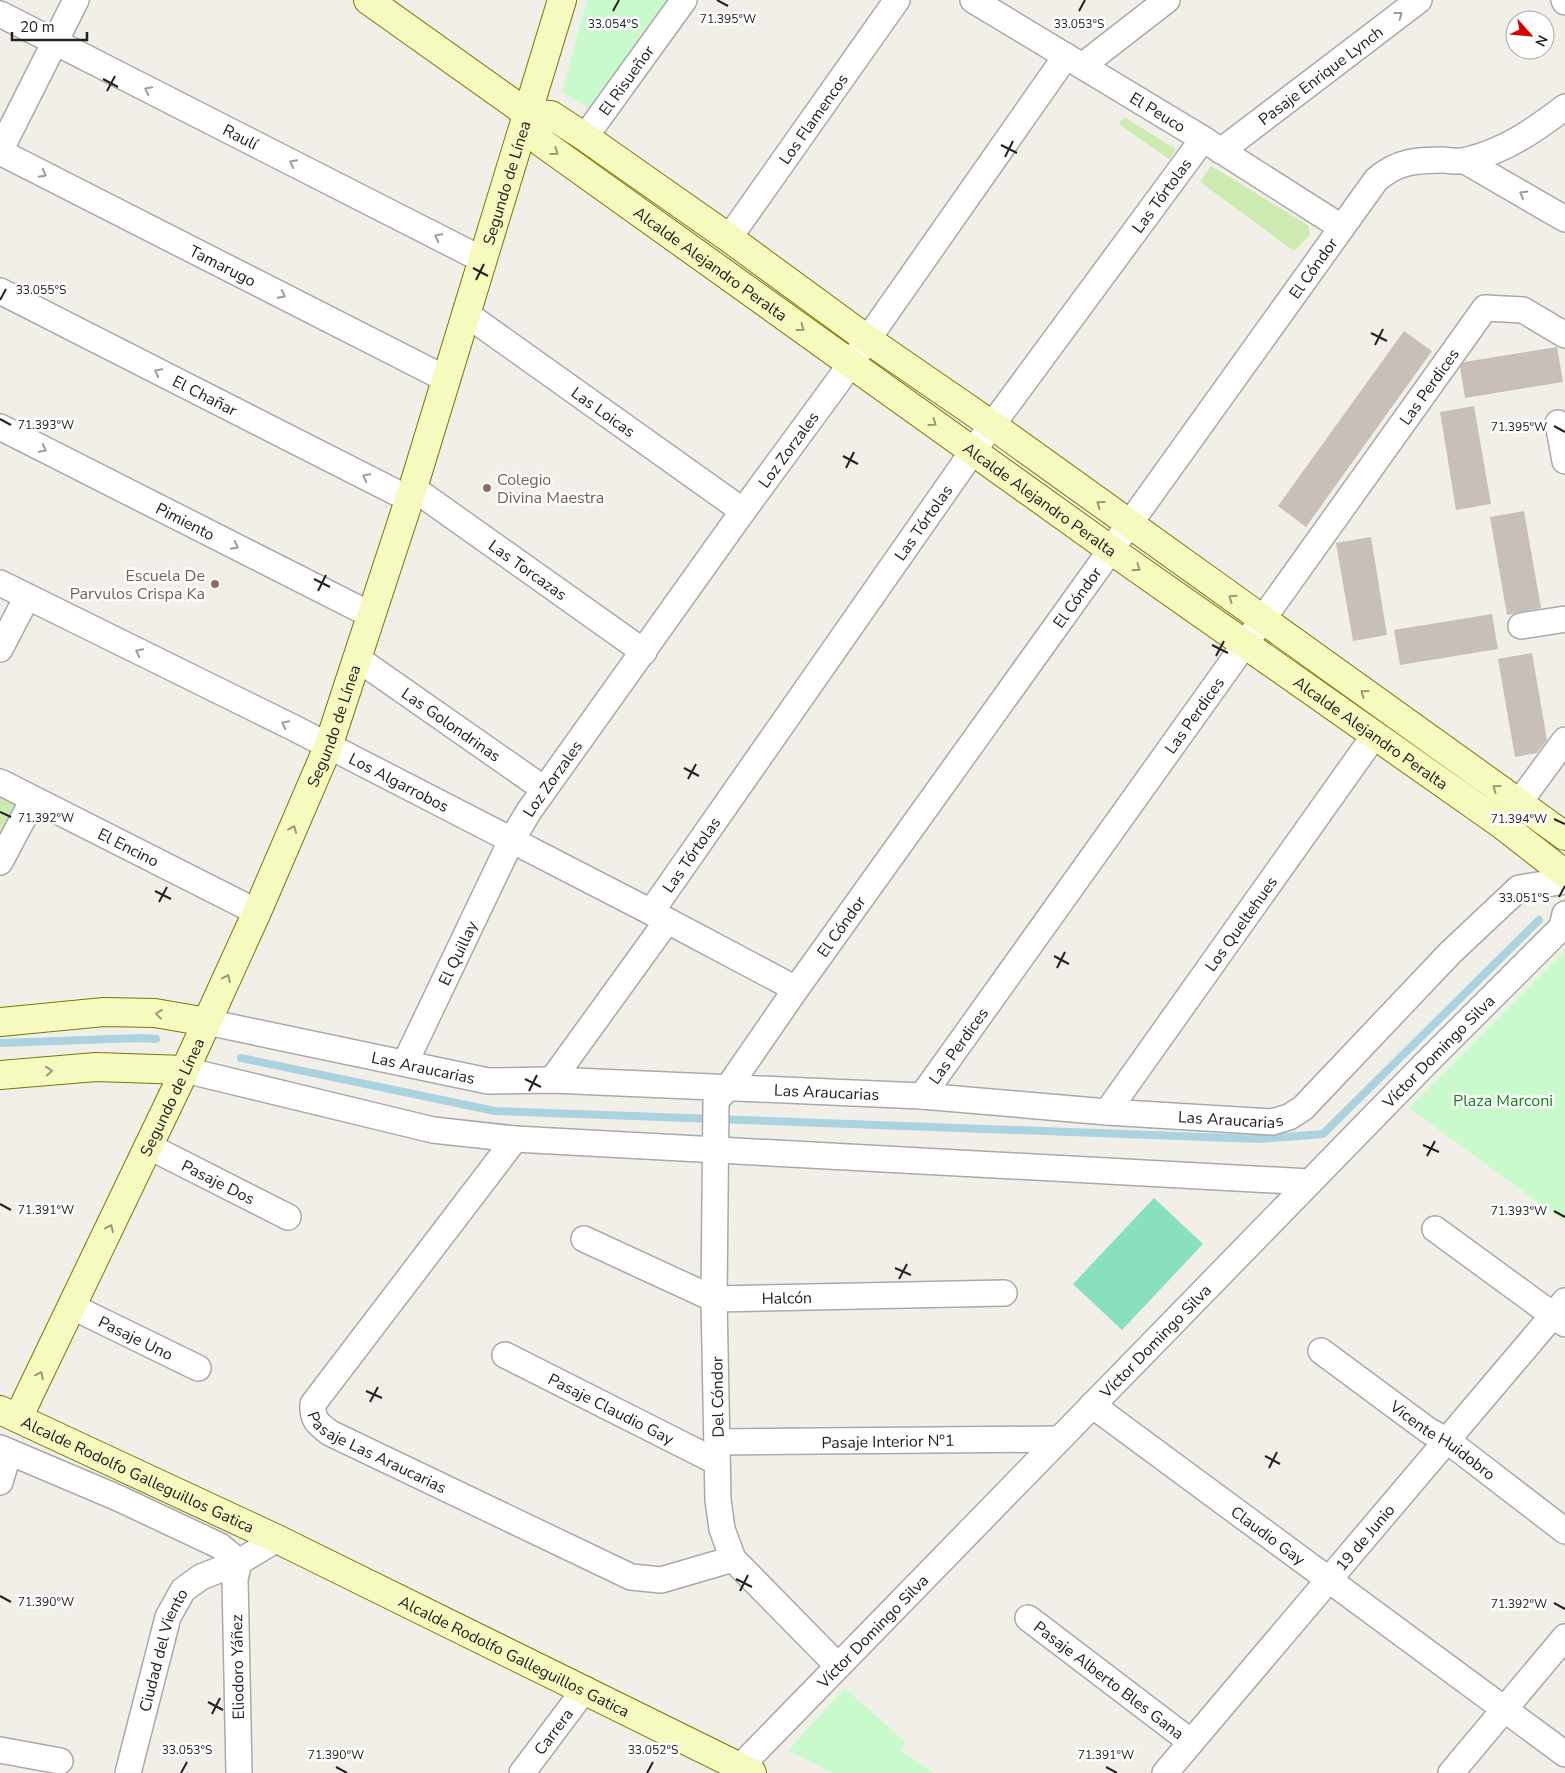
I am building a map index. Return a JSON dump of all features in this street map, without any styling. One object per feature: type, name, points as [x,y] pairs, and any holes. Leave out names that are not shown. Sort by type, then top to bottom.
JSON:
[{"type":"main road","points":[[368,0],[528,114]]},
{"type":"main road","name":"Segundo de Línea","points":[[9,1414],[73,1307],[207,1022],[328,747],[411,494],[481,259],[528,114],[562,0]]},
{"type":"main road","name":"Alcalde Alejandro Peralta","points":[[1565,836],[992,425],[867,339],[729,238],[585,137],[551,115],[528,114],[540,142],[1244,644],[1501,824],[1565,874]]},
{"type":"main road","name":"Las Araucarias","points":[[0,1022],[104,1012],[155,1013],[207,1022]]},
{"type":"main road","points":[[0,1075],[96,1067],[185,1070]]},
{"type":"main road","name":"Alcalde Rodolfo Galleguillos Gatica","points":[[9,1414],[277,1539],[585,1689],[746,1770]]},
{"type":"street","points":[[0,152],[76,0]]},
{"type":"street","name":"El Risueñor","points":[[585,137],[684,0]]},
{"type":"street","name":"Los Flamencos","points":[[729,238],[897,0]]},
{"type":"street","name":"El Peuco","points":[[973,0],[1212,145],[1341,227]]},
{"type":"street","name":"Loz Zorzales","points":[[511,841],[544,789],[867,339],[1074,61],[1167,0]]},
{"type":"street","name":"Pasaje Enrique Lynch","points":[[1212,145],[1419,0]]},
{"type":"street","name":"Raulí","points":[[0,14],[481,259]]},
{"type":"street","name":"El Cóndor","points":[[722,1095],[1376,180],[1386,170],[1411,161],[1465,161],[1502,149],[1522,138],[1565,107]]},
{"type":"street","name":"Las Tórtolas","points":[[552,1080],[659,916],[973,451],[1212,145]]},
{"type":"street","name":"Tamarugo","points":[[0,152],[446,379]]},
{"type":"street","points":[[1465,161],[1565,219]]},
{"type":"street","name":"El Chañar","points":[[0,291],[411,494]]},
{"type":"street","name":"Las Perdices","points":[[922,1096],[1486,308],[1523,310],[1565,335]]},
{"type":"street","name":"Las Loicas","points":[[465,313],[743,511]]},
{"type":"street","points":[[1558,423],[1565,461]]},
{"type":"street","name":"Pimiento","points":[[0,427],[371,615]]},
{"type":"street","name":"Las Torcazas","points":[[411,494],[644,652]]},
{"type":"street","name":"Los Algarrobos","points":[[0,583],[328,747],[659,916],[796,989]]},
{"type":"street","points":[[0,649],[27,597]]},
{"type":"street","points":[[1521,626],[1565,619]]},
{"type":"street","name":"Las Golondrinas","points":[[358,659],[544,789]]},
{"type":"street","name":"Los Queltehues","points":[[1107,1112],[1374,736]]},
{"type":"street","points":[[1518,804],[1565,740]]},
{"type":"street","name":"El Encino","points":[[0,782],[257,912]]},
{"type":"street","points":[[0,862],[33,800]]},
{"type":"street","name":"El Quillay","points":[[405,1063],[511,841]]},
{"type":"street","name":"Las Araucarias","points":[[207,1022],[488,1081],[552,1080],[722,1095],[922,1096],[1107,1112],[1272,1122],[1289,1117],[1302,1108],[1450,953],[1519,888],[1565,880]]},
{"type":"street","name":"Víctor Domingo Silva","points":[[746,1770],[837,1665],[1562,927],[1565,914]]},
{"type":"street","points":[[185,1070],[433,1130],[514,1139],[715,1144],[1310,1182]]},
{"type":"street","name":"Del Cóndor","points":[[722,1095],[715,1144],[714,1300],[722,1529],[733,1559],[837,1665]]},
{"type":"street","name":"Pasaje Las Araucarias","points":[[514,1139],[313,1404],[312,1414],[317,1423],[330,1433],[631,1577],[661,1580],[733,1559]]},
{"type":"street","name":"Pasaje Dos","points":[[148,1146],[288,1217]]},
{"type":"street","points":[[1435,1229],[1561,1313]]},
{"type":"street","name":"Halcón","points":[[584,1239],[714,1300],[1004,1293]]},
{"type":"street","name":"Pasaje Uno","points":[[73,1307],[198,1368]]},
{"type":"street","name":"19 de Junio","points":[[1164,1773],[1328,1579],[1561,1313]]},
{"type":"street","name":"Vicente Huidobro","points":[[1322,1351],[1429,1431],[1448,1441],[1565,1530]]},
{"type":"street","name":"Pasaje Claudio Gay","points":[[505,1355],[718,1452]]},
{"type":"street","name":"Claudio Gay","points":[[1092,1405],[1565,1754]]},
{"type":"street","name":"Pasaje Interior Nº1","points":[[718,1452],[1059,1439]]},
{"type":"street","points":[[0,1482],[4,1450]]},
{"type":"street","name":"Alcalde Rodolfo Galleguillos Gatica","points":[[4,1450],[118,1498],[212,1542],[240,1562],[277,1539]]},
{"type":"street","name":"Ciudad del Viento","points":[[128,1773],[168,1617],[183,1590],[201,1577],[240,1562]]},
{"type":"street","name":"Eliodoro Yáñez","points":[[239,1773],[235,1578],[240,1562]]},
{"type":"street","name":"Pasaje Alberto Bles Gana","points":[[1028,1618],[1191,1742]]},
{"type":"street","points":[[1451,1773],[1565,1637]]},
{"type":"street","name":"Carrera","points":[[522,1773],[585,1689]]},
{"type":"street","points":[[0,1750],[60,1761]]},
{"type":"green space","points":[[587,0],[668,0],[588,108],[562,92]]},
{"type":"green space","points":[[1124,117],[1176,149],[1169,159],[1119,124]]},
{"type":"green space","points":[[1211,166],[1308,225],[1310,235],[1294,251],[1200,182]]},
{"type":"green space","points":[[0,792],[23,803],[0,846]]},
{"type":"green space","name":"Plaza Marconi","points":[[1565,950],[1565,1222],[1409,1108]]},
{"type":"green space","points":[[1154,1198],[1203,1244],[1122,1330],[1073,1284]]},
{"type":"green space","points":[[845,1688],[906,1743],[901,1751],[934,1773],[832,1773],[788,1750]]},
{"type":"building","points":[[1404,331],[1432,351],[1306,527],[1278,506]]},
{"type":"building","points":[[1557,347],[1563,382],[1465,398],[1460,367],[1464,362]]},
{"type":"building","points":[[1474,406],[1491,504],[1456,510],[1440,412]]},
{"type":"building","points":[[1524,511],[1541,608],[1507,615],[1490,517]]},
{"type":"building","points":[[1371,537],[1387,635],[1353,641],[1336,543]]},
{"type":"building","points":[[1492,614],[1498,649],[1400,665],[1394,630]]},
{"type":"building","points":[[1532,653],[1547,740],[1537,753],[1515,757],[1498,659]]},
{"type":"waterway","points":[[241,1058],[495,1111],[1259,1139],[1323,1134],[1539,920]]},
{"type":"waterway","points":[[0,1043],[156,1039]]},
{"type":"place","name":"Colegio Divina Maestra","points":[[487,488]]},
{"type":"place","name":"Escuela De Parvulos Crispa Ka","points":[[215,584]]}]
